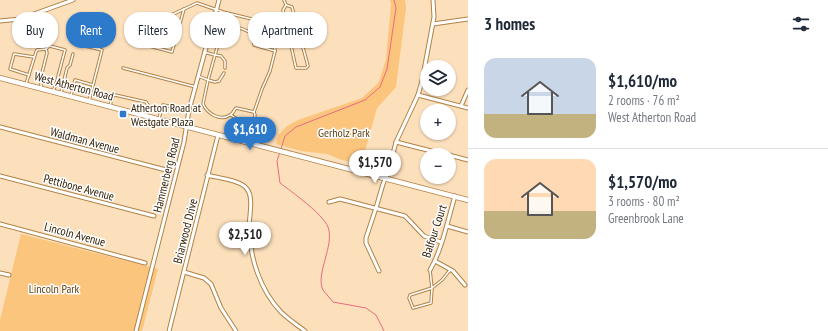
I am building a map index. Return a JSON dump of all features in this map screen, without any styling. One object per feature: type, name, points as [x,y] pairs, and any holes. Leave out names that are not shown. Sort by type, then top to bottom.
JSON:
[{"type":"street","points":[[0,21],[20,19],[73,0]]},
{"type":"street","name":"Hammerberg Road","points":[[136,331],[184,142],[189,110],[219,0]]},
{"type":"street","points":[[379,271],[366,243],[366,238],[385,178],[388,173],[396,142],[418,95],[422,82],[433,24],[433,0]]},
{"type":"street","points":[[433,24],[468,19]]},
{"type":"street","name":"West Atherton Road","points":[[0,78],[468,200]]},
{"type":"street","points":[[461,106],[468,90]]},
{"type":"street","points":[[418,95],[468,108]]},
{"type":"street","name":"Waldman Avenue","points":[[0,127],[166,170]]},
{"type":"street","name":"Briarwood Drive","points":[[169,331],[218,134]]},
{"type":"street","points":[[396,142],[420,148]]},
{"type":"street","points":[[456,157],[468,160]]},
{"type":"street","points":[[207,175],[242,184],[248,189],[250,196],[250,246],[260,280],[269,297],[282,313],[305,331]]},
{"type":"street","name":"Pettibone Avenue","points":[[0,176],[154,216]]},
{"type":"street","name":"Balfour Court","points":[[430,270],[435,262],[455,196]]},
{"type":"street","points":[[329,202],[340,199],[405,216],[424,236],[441,242]]},
{"type":"street","name":"Lincoln Avenue","points":[[0,224],[145,263]]},
{"type":"street","points":[[447,226],[468,232]]},
{"type":"street","points":[[435,262],[458,276],[465,286]]},
{"type":"street","points":[[184,272],[204,278],[211,284],[221,308],[236,331]]},
{"type":"street","points":[[0,273],[9,275]]},
{"type":"lane","points":[[284,0],[286,5],[292,7],[308,66],[306,68],[296,68],[283,10],[286,5]]},
{"type":"lane","points":[[184,9],[172,52],[131,41],[133,33],[184,9],[197,3],[216,10],[248,18]]},
{"type":"lane","points":[[88,101],[102,50],[77,44],[80,34],[106,24],[99,49]]},
{"type":"lane","points":[[248,32],[237,27],[226,30],[220,38],[203,104],[208,112],[216,117],[231,115],[236,108],[254,112]]},
{"type":"lane","points":[[26,84],[37,50],[46,49],[50,46],[65,50],[53,91]]},
{"type":"lane","points":[[231,115],[237,120],[252,123],[254,121],[254,112],[270,71],[275,50],[267,48]]},
{"type":"lane","points":[[41,88],[41,77],[47,53],[46,49]]},
{"type":"lane","points":[[204,52],[221,56],[225,61],[225,68]]},
{"type":"lane","points":[[29,75],[10,69],[14,54],[34,57]]},
{"type":"lane","points":[[61,94],[67,68],[70,65],[73,54]]},
{"type":"lane","points":[[123,68],[196,87]]},
{"type":"lane","points":[[198,76],[215,82],[220,81],[224,73]]},
{"type":"lane","points":[[70,96],[75,80],[93,85]]},
{"type":"lane","points":[[110,106],[112,97],[115,95],[146,102],[148,105],[146,116]]},
{"type":"lane","points":[[158,119],[163,105],[189,110]]},
{"type":"lane","points":[[430,270],[432,288],[430,303],[415,308],[412,307],[409,298],[410,295],[432,288],[442,280],[450,270]]},
{"type":"green space","name":"Gerholz Park","points":[[390,0],[405,0],[406,8],[396,87],[377,108],[361,165],[327,154],[301,151],[276,144],[278,135],[287,126],[298,120],[362,98],[379,82],[386,59],[391,4]]},
{"type":"green space","name":"Lincoln Park","points":[[21,234],[158,269],[142,331],[0,331],[0,320]]},
{"type":"waterway","points":[[281,149],[285,136],[296,127],[365,100],[380,87],[387,69],[396,8],[394,0]]},
{"type":"waterway","points":[[280,152],[277,161],[280,183],[314,210],[328,227],[329,242],[321,276],[323,290],[333,302],[366,308],[376,315],[384,331]]},
{"type":"place","name":"Atherton Road at Westgate Plaza","points":[[123,114]]}]
